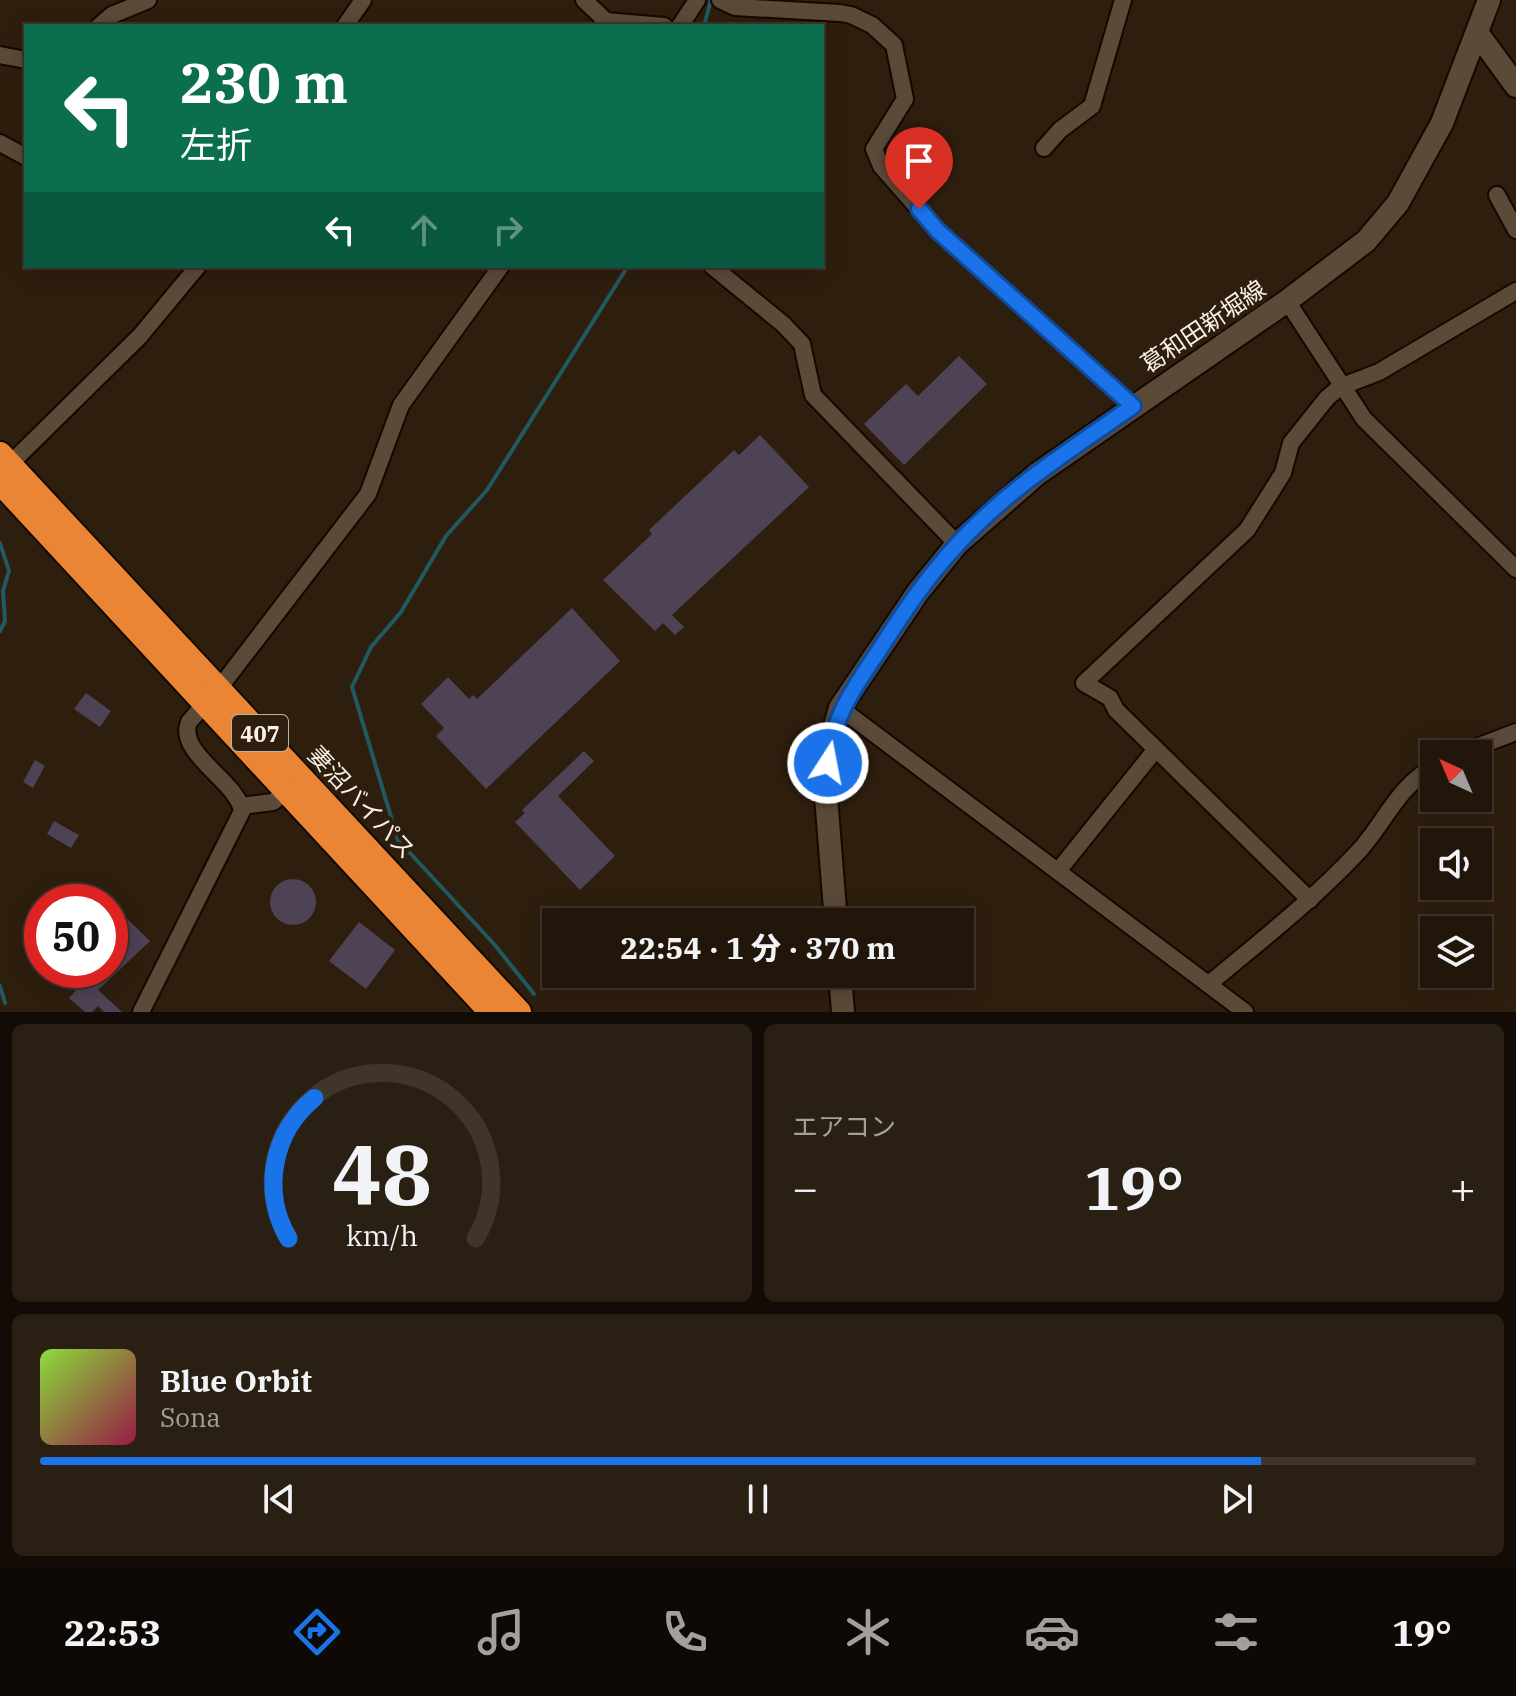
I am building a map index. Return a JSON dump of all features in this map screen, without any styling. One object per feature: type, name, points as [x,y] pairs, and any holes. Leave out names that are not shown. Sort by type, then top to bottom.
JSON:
[{"type":"highway","name":"妻沼バイパス","points":[[3,466],[212,697],[519,1012]]},
{"type":"highway","name":"妻沼バイパス","points":[[212,697],[287,791],[491,1012]]},
{"type":"main road","name":"葛和田新堀線","points":[[835,908],[825,784],[830,743],[840,708],[918,592],[957,544],[1037,474],[1287,301],[1366,241],[1398,203],[1442,123],[1489,0]]},
{"type":"main road","points":[[1478,34],[1516,86]]},
{"type":"main road","points":[[842,988],[845,1011]]},
{"type":"street","points":[[101,24],[112,15],[148,0]]},
{"type":"street","points":[[346,24],[363,0]]},
{"type":"street","points":[[584,0],[606,21],[641,24]]},
{"type":"street","points":[[681,24],[697,0]]},
{"type":"street","points":[[720,0],[735,7],[851,15],[872,25],[894,45],[905,99],[874,149],[881,166],[938,231],[1133,406]]},
{"type":"street","points":[[1044,148],[1060,130],[1092,106],[1123,0]]},
{"type":"street","points":[[0,55],[24,60]]},
{"type":"street","points":[[0,143],[24,156]]},
{"type":"street","points":[[1497,195],[1516,230]]},
{"type":"street","points":[[3,466],[140,336],[196,268]]},
{"type":"street","points":[[141,1012],[240,817],[238,797],[207,765],[187,734],[189,722],[212,697],[368,494],[401,405],[500,268]]},
{"type":"street","points":[[714,268],[783,324],[802,344],[813,395],[957,544]]},
{"type":"street","points":[[1310,900],[1116,710],[1110,698],[1084,683],[1247,530],[1283,473],[1291,443],[1327,398],[1340,387],[1379,372],[1516,291]]},
{"type":"street","points":[[1287,301],[1340,387],[1364,419],[1394,452],[1516,569]]},
{"type":"street","points":[[840,708],[1244,1012]]},
{"type":"street","points":[[1492,741],[1516,732]]},
{"type":"street","points":[[1058,871],[1156,749]]},
{"type":"street","points":[[1209,984],[1310,900],[1360,851],[1390,807],[1420,776]]},
{"type":"street","points":[[241,806],[273,802],[287,791]]},
{"type":"building","points":[[959,356],[987,384],[904,465],[864,424],[906,384],[918,396]]},
{"type":"building","points":[[760,435],[809,487],[672,615],[684,627],[675,635],[663,623],[655,631],[603,580],[652,534],[649,530],[734,450],[739,455]]},
{"type":"building","points":[[572,608],[620,661],[486,789],[436,736],[444,728],[421,704],[448,677],[469,699],[473,695],[477,699]]},
{"type":"building","points":[[86,693],[111,711],[100,727],[74,709]]},
{"type":"building","points":[[584,751],[594,761],[558,796],[615,856],[580,890],[515,822],[525,813],[522,810]]},
{"type":"building","points":[[35,760],[45,766],[33,788],[23,782]]},
{"type":"building","points":[[54,821],[79,835],[71,848],[47,834]]},
{"type":"building","points":[[293,879],[310,885],[316,902],[310,919],[293,925],[276,919],[270,902],[276,885]]},
{"type":"building","points":[[128,920],[150,941],[128,962]]},
{"type":"building","points":[[359,922],[395,950],[366,989],[329,961]]},
{"type":"building","points":[[78,988],[100,988],[98,990],[122,1012],[104,1012],[98,1006],[92,1012],[85,1012],[69,998]]},
{"type":"waterway","points":[[705,24],[711,0]]},
{"type":"waterway","points":[[534,994],[494,944],[398,840],[352,687],[371,647],[401,612],[446,536],[487,490],[627,268]]},
{"type":"waterway","points":[[0,543],[9,571],[3,591],[5,621],[0,631]]},
{"type":"waterway","points":[[0,986],[5,1003]]},
{"type":"route","points":[[828,763],[840,708],[918,592],[957,544],[1037,474],[1133,406],[938,231],[919,209]]}]
